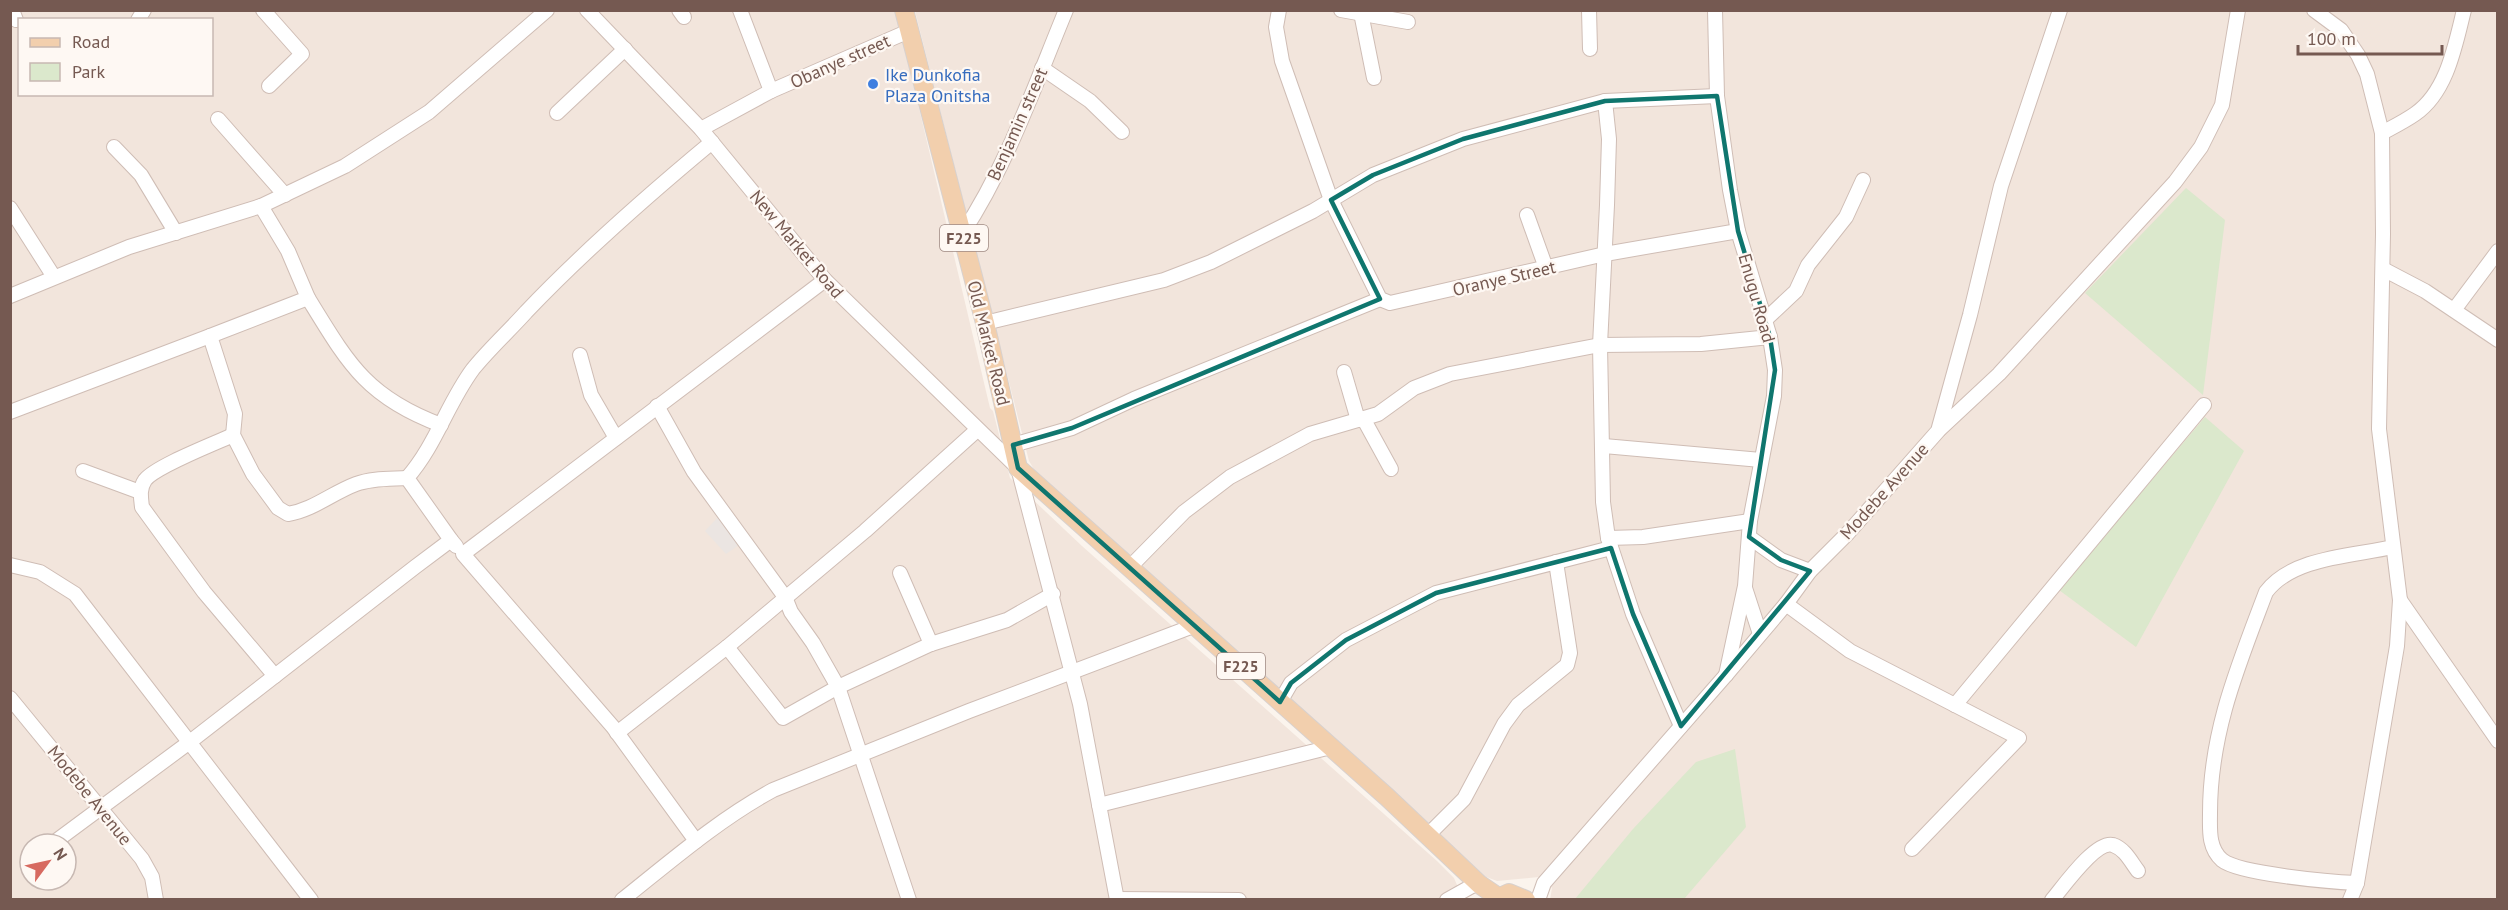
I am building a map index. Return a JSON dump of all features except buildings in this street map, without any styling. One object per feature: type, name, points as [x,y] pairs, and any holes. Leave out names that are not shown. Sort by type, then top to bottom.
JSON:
[{"type":"main road","name":"Old Market Road","points":[[904,10],[985,323],[1018,468]]},
{"type":"main road","name":"F225","points":[[1018,468],[1280,702],[1389,795],[1487,891],[1508,897]]},
{"type":"main road","name":"F225","points":[[1462,867],[1475,893]]},
{"type":"street","points":[[263,10],[302,54],[269,86]]},
{"type":"street","points":[[10,296],[129,247],[261,206],[345,166],[429,112],[547,10]]},
{"type":"street","name":"New Market Road","points":[[587,10],[701,129],[825,280],[1018,468]]},
{"type":"street","points":[[740,10],[771,91]]},
{"type":"street","name":"Benjamin street","points":[[962,234],[978,210],[1000,167],[1066,10]]},
{"type":"street","points":[[1014,446],[1072,428],[1134,399],[1380,299],[1331,200],[1282,61],[1276,27],[1279,10]]},
{"type":"street","points":[[1341,10],[1408,22]]},
{"type":"street","points":[[1589,10],[1590,49]]},
{"type":"street","name":"Enugu Road","points":[[1715,10],[1717,96],[1738,231],[1770,337],[1775,370],[1774,396],[1750,521],[1745,586]]},
{"type":"street","name":"Modebe Avenue","points":[[1544,883],[1726,675],[1786,604],[1810,571],[1848,533],[1938,431],[1970,315],[2001,186],[2060,10]]},
{"type":"street","points":[[1938,431],[2007,365],[2175,182],[2201,147],[2222,105],[2238,10]]},
{"type":"street","points":[[2314,10],[2341,30],[2358,55],[2367,75],[2382,133],[2383,269],[2379,429],[2400,600],[2397,646],[2357,883],[2350,900]]},
{"type":"street","points":[[2382,133],[2415,114],[2431,100],[2442,81],[2464,10]]},
{"type":"street","points":[[1361,13],[1374,78]]},
{"type":"street","name":"Obanye street","points":[[701,129],[771,91],[909,31]]},
{"type":"street","points":[[557,113],[625,49]]},
{"type":"street","points":[[1042,68],[1090,101],[1122,132]]},
{"type":"street","points":[[985,323],[1164,280],[1211,262],[1331,200],[1373,175],[1463,139],[1605,101],[1717,96]]},
{"type":"street","points":[[1605,101],[1609,139],[1600,345],[1604,446],[1603,502],[1609,543],[1633,614],[1681,726]]},
{"type":"street","points":[[218,119],[285,195]]},
{"type":"street","points":[[210,336],[223,369],[235,414],[233,435],[253,474],[278,508],[288,514],[303,512],[355,484],[374,479],[407,478],[424,458],[474,368],[554,283],[632,209],[712,142]]},
{"type":"street","points":[[114,147],[141,175],[176,233]]},
{"type":"street","points":[[1764,321],[1796,291],[1808,265],[1846,217],[1863,180]]},
{"type":"street","points":[[261,206],[288,251],[308,298],[340,350],[364,380],[387,400],[414,415],[441,425]]},
{"type":"street","points":[[10,208],[54,277]]},
{"type":"street","points":[[1527,215],[1546,268]]},
{"type":"street","name":"Oranye Street","points":[[1380,299],[1390,303],[1605,254],[1738,231]]},
{"type":"street","points":[[2454,309],[2498,251]]},
{"type":"street","points":[[2383,269],[2454,309],[2498,340]]},
{"type":"street","points":[[464,554],[825,280]]},
{"type":"street","points":[[10,412],[308,298]]},
{"type":"street","points":[[1130,567],[1184,512],[1230,477],[1310,434],[1378,414],[1414,388],[1450,374],[1600,345],[1701,344],[1770,337]]},
{"type":"street","points":[[580,355],[591,395],[616,438]]},
{"type":"street","points":[[1344,372],[1360,419],[1391,469]]},
{"type":"street","points":[[1955,705],[2204,405]]},
{"type":"street","points":[[657,406],[694,472],[785,597],[791,612],[813,643],[838,687],[909,900]]},
{"type":"street","points":[[617,734],[727,647],[865,531],[977,430]]},
{"type":"street","points":[[233,435],[157,471],[145,480],[140,492],[142,507],[204,592],[275,676]]},
{"type":"street","points":[[1604,446],[1761,460]]},
{"type":"street","points":[[1018,468],[1072,672],[1117,899],[1239,900]]},
{"type":"street","points":[[83,471],[140,492]]},
{"type":"street","points":[[407,478],[451,540],[617,734],[696,841]]},
{"type":"street","points":[[1280,702],[1291,683],[1346,640],[1436,593],[1556,562],[1609,543],[1750,521]]},
{"type":"street","points":[[1749,537],[1781,560],[1810,571]]},
{"type":"street","points":[[68,832],[191,741],[451,540]]},
{"type":"street","points":[[2357,883],[2295,878],[2233,866],[2222,860],[2213,849],[2210,836],[2210,774],[2226,699],[2266,592],[2276,579],[2288,572],[2328,560],[2393,548]]},
{"type":"street","points":[[1428,835],[1464,799],[1504,724],[1518,705],[1567,664],[1570,653],[1556,562]]},
{"type":"street","points":[[10,565],[39,572],[75,594],[191,741],[311,900]]},
{"type":"street","points":[[900,573],[931,645]]},
{"type":"street","points":[[1745,586],[1760,634]]},
{"type":"street","points":[[1726,675],[1745,586]]},
{"type":"street","points":[[727,647],[783,718],[838,687],[931,645],[1007,620],[1053,594]]},
{"type":"street","points":[[2400,600],[2498,741]]},
{"type":"street","points":[[1786,604],[1850,651],[2019,738],[1912,849]]},
{"type":"street","points":[[622,900],[696,841],[748,804],[773,790],[1196,625]]},
{"type":"street","name":"Modebe Avenue","points":[[10,698],[102,807],[152,877],[156,900]]},
{"type":"street","points":[[1099,805],[1341,754]]},
{"type":"street","points":[[2052,900],[2095,851],[2105,844],[2119,848],[2138,872]]},
{"type":"street","points":[[1508,897],[1544,883]]},
{"type":"street","points":[[1538,900],[1544,883]]},
{"type":"street","points":[[1447,900],[1475,893]]},
{"type":"highlighted area","points":[[1717,96],[1738,231],[1770,337],[1775,370],[1749,537],[1781,560],[1810,571],[1681,726],[1633,614],[1611,548],[1436,593],[1346,640],[1291,683],[1280,702],[1018,468],[1013,445],[1072,428],[1380,299],[1331,200],[1373,175],[1463,139],[1605,101]]},
{"type":"shaded area","points":[[10,11],[896,11],[990,408],[993,411],[1010,478],[1082,546],[1454,878],[1463,899],[11,899]]},
{"type":"shaded area","points":[[915,11],[2497,11],[2497,899],[1550,900],[1552,888],[1539,877],[1497,881],[1484,876],[1035,471],[1029,461]]},
{"type":"shaded area","points":[[719,516],[739,545],[726,554],[705,531]]},
{"type":"green space","points":[[2186,188],[2225,220],[2203,395],[2085,293]]},
{"type":"green space","points":[[2205,417],[2244,451],[2136,647],[2059,590]]},
{"type":"green space","points":[[1735,749],[1746,827],[1684,899],[1575,899],[1633,829],[1696,762]]},
{"type":"place","name":"Ike Dunkofia Plaza Onitsha","points":[[873,84]]}]
